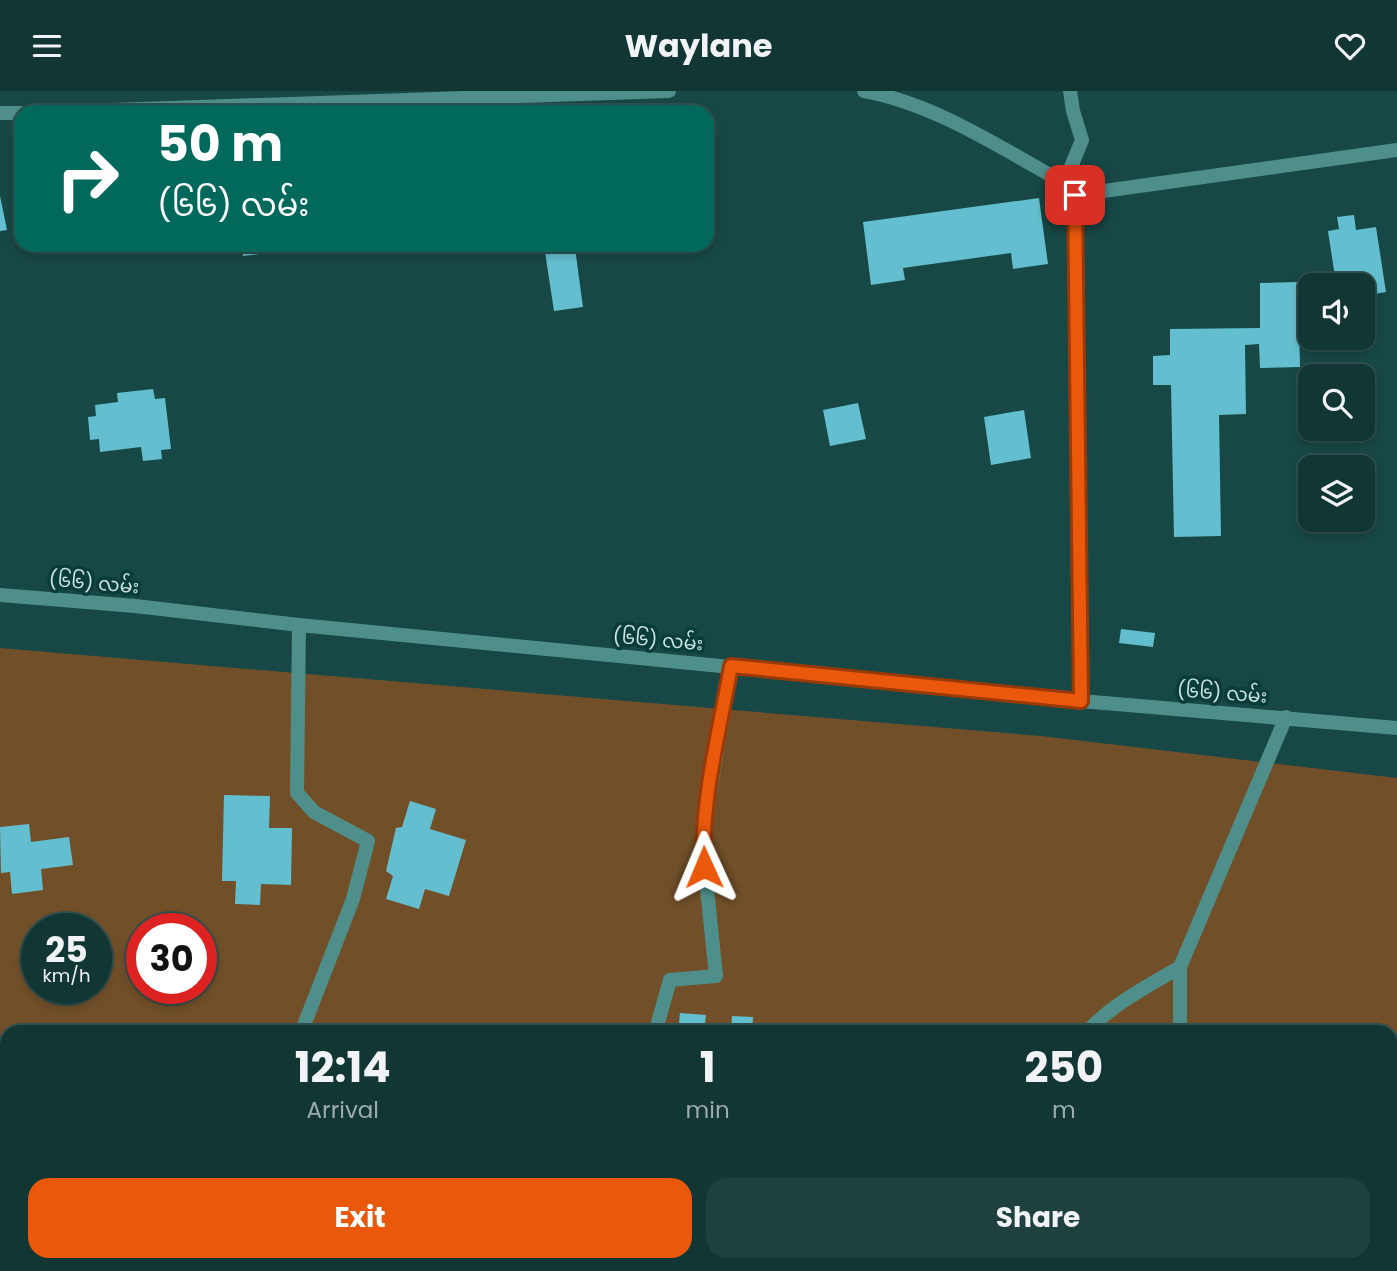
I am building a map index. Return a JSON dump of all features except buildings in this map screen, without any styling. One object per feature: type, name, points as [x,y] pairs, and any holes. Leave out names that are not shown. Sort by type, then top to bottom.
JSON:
[{"type":"street","points":[[259,105],[669,91]]},
{"type":"street","points":[[864,91],[914,104],[1003,148],[1065,184],[1075,195],[1081,701]]},
{"type":"street","points":[[1065,184],[1082,140],[1070,91]]},
{"type":"street","points":[[1075,195],[1397,150]]},
{"type":"street","name":"(၆၆) လမ်း","points":[[0,595],[135,606],[299,625],[1081,701],[1397,728]]},
{"type":"street","points":[[299,625],[297,793],[314,812],[368,841],[353,899],[304,1025]]},
{"type":"street","points":[[657,1025],[670,980],[716,976],[702,841],[731,666]]},
{"type":"street","points":[[1180,1025],[1180,967],[1286,717]]},
{"type":"street","points":[[1093,1025],[1138,991],[1180,967]]},
{"type":"shaded area","points":[[0,648],[1041,736],[1397,778],[1397,1025],[0,1025]]},
{"type":"route","points":[[704,867],[702,841],[706,809],[731,666],[1081,701],[1075,195]]}]
